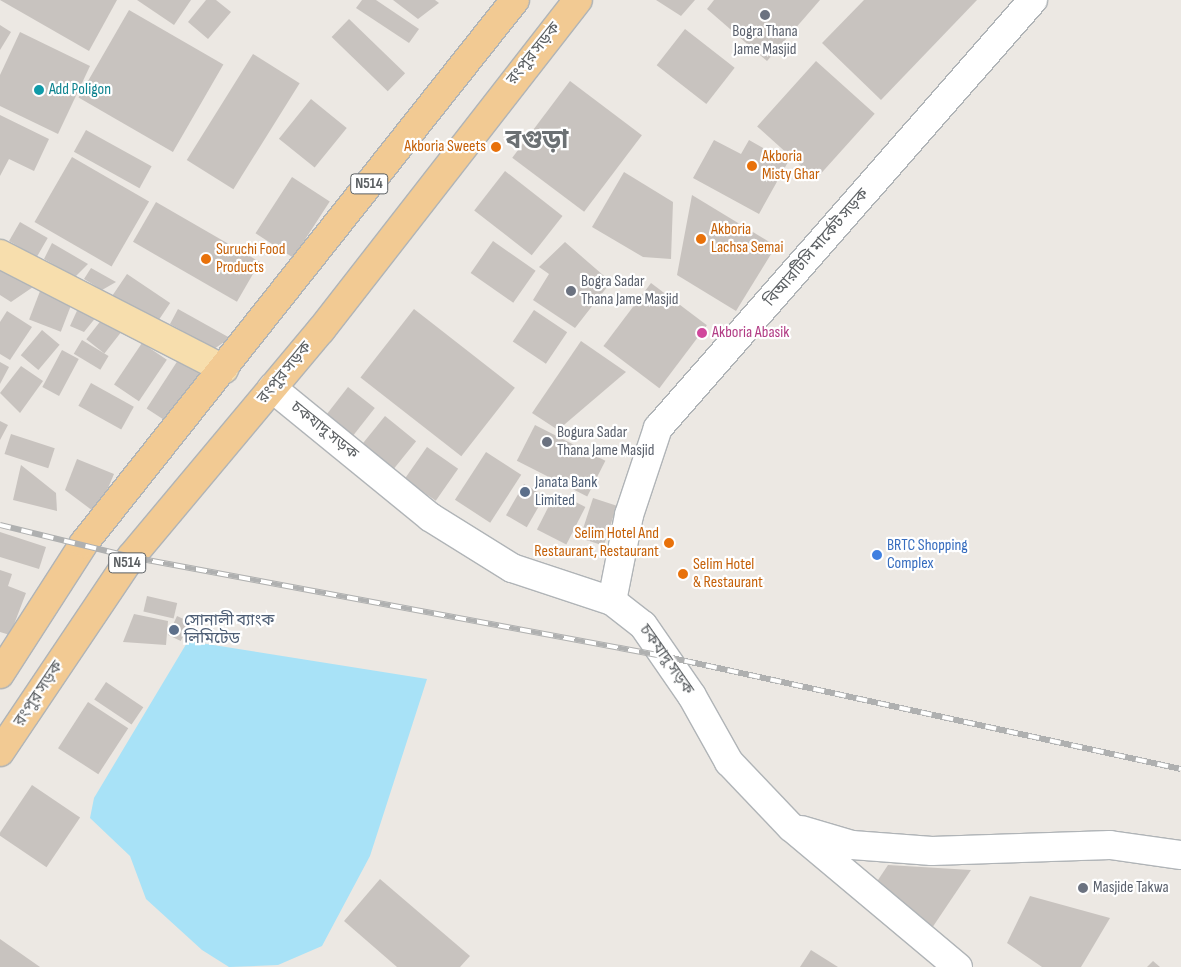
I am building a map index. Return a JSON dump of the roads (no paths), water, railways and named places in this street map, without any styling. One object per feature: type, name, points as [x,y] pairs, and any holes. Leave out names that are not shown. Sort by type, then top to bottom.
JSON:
[{"type":"highway","name":"N514","points":[[0,674],[84,543],[515,0]]},
{"type":"highway","name":"রংপুর সড়ক","points":[[0,752],[132,556],[272,388],[578,0]]},
{"type":"main road","points":[[0,254],[224,369]]},
{"type":"street","name":"বিআরটিসি মার্কেট সড়ক","points":[[612,601],[629,515],[658,428],[1033,0]]},
{"type":"street","name":"চকযাদু সড়ক","points":[[272,388],[430,517],[512,568],[612,601],[643,625],[692,696],[729,762],[791,827],[958,967]]},
{"type":"street","points":[[791,827],[852,845],[932,852],[1110,845],[1181,855]]},
{"type":"water","points":[[188,641],[427,679],[370,856],[322,946],[278,965],[229,967],[202,950],[146,899],[130,856],[90,818],[94,798]]},
{"type":"railway","points":[[0,525],[131,557],[663,656],[1181,769]]},
{"type":"place","name":"Bogra Thana Jame Masjid","points":[[765,15]]},
{"type":"place","name":"Add Poligon","points":[[39,90]]},
{"type":"place","name":"Akboria Sweets","points":[[496,147]]},
{"type":"place","name":"Akboria Misty Ghar","points":[[752,166]]},
{"type":"place","name":"Akboria Lachsa Semai","points":[[701,239]]},
{"type":"place","name":"Suruchi Food Products","points":[[206,259]]},
{"type":"place","name":"Bogra Sadar Thana Jame Masjid","points":[[571,291]]},
{"type":"place","name":"Akboria Abasik","points":[[702,333]]},
{"type":"place","name":"Bogura Sadar Thana Jame Masjid","points":[[547,442]]},
{"type":"place","name":"Janata Bank Limited","points":[[525,492]]},
{"type":"place","name":"Selim Hotel And Restaurant, Restaurant","points":[[669,543]]},
{"type":"place","name":"BRTC Shopping Complex","points":[[877,555]]},
{"type":"place","name":"Selim Hotel & Restaurant","points":[[683,574]]},
{"type":"place","name":"সোনালী ব্যাংক লিমিটেড","points":[[174,630]]},
{"type":"place","name":"Masjide Takwa","points":[[1083,888]]},
{"type":"district","name":"বগুড়া","points":[[537,141]]}]
